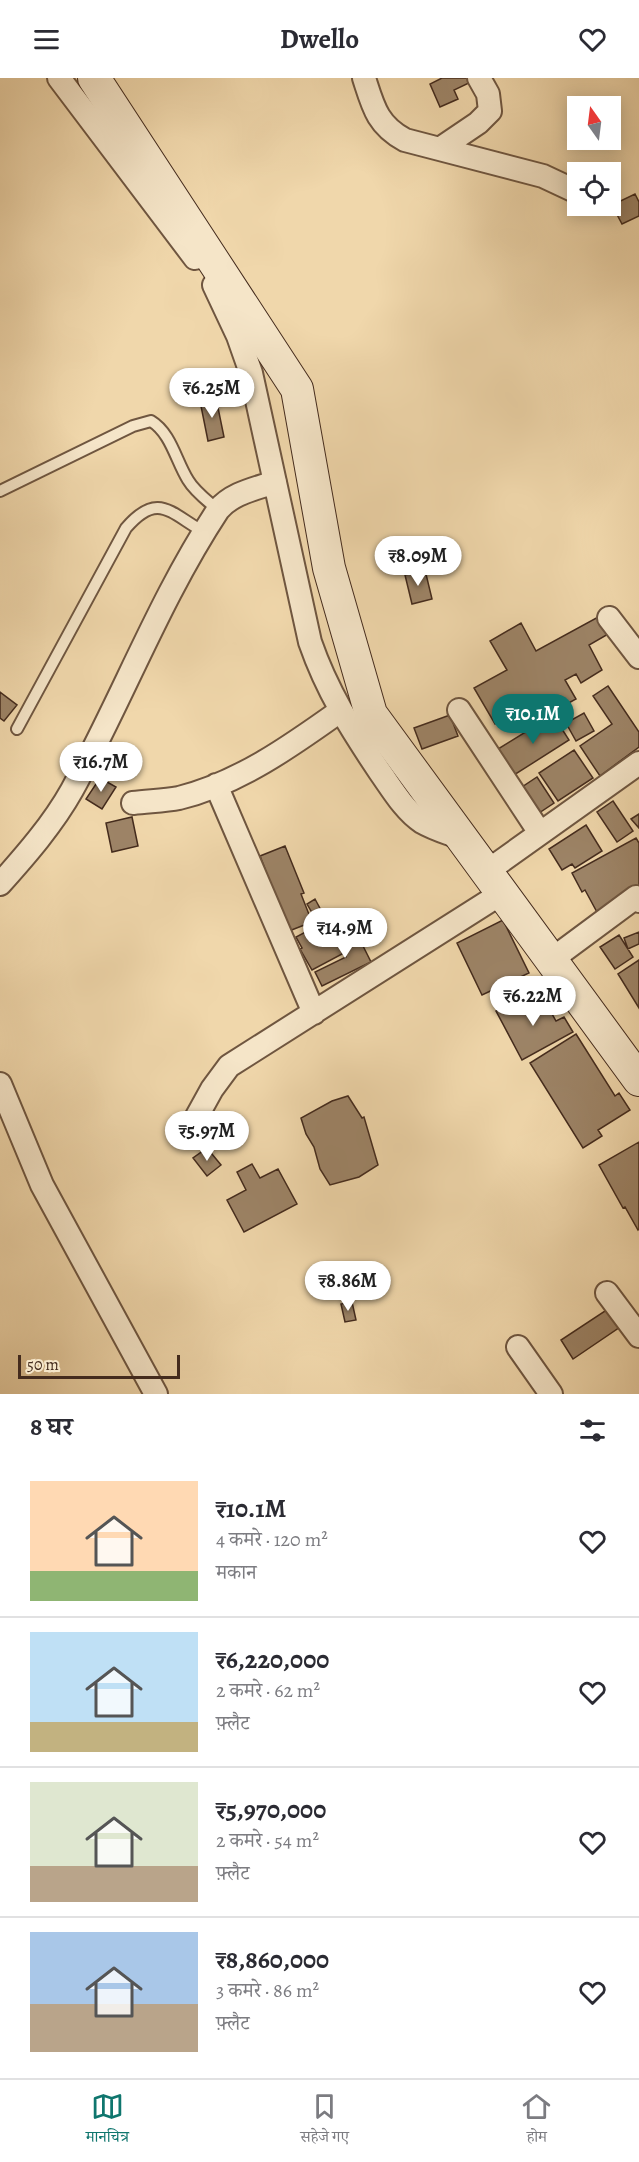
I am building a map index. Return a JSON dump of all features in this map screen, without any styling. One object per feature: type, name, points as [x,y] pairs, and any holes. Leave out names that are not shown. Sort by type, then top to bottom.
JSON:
[{"type":"main road","points":[[94,78],[297,388],[329,568],[371,714],[639,1080]]},
{"type":"street","points":[[59,78],[211,278],[238,336],[250,373],[310,642],[319,668],[340,711],[406,808],[422,822],[462,839]]},
{"type":"street","points":[[364,78],[376,113],[391,133],[405,140],[543,176],[567,187]]},
{"type":"street","points":[[441,148],[478,123],[490,111],[488,94],[479,78]]},
{"type":"street","points":[[0,884],[46,830],[71,790],[161,608],[218,510],[232,497],[275,482]]},
{"type":"street","points":[[609,618],[639,657]]},
{"type":"street","points":[[459,710],[540,833]]},
{"type":"street","points":[[133,803],[177,798],[249,770],[274,756],[340,711]]},
{"type":"street","points":[[196,1118],[212,1089],[229,1066],[314,1013],[494,882],[540,833],[639,763]]},
{"type":"street","points":[[216,784],[314,1013]]},
{"type":"street","points":[[551,960],[638,898]]},
{"type":"street","points":[[0,1084],[42,1185],[156,1394]]},
{"type":"street","points":[[607,1293],[639,1336]]},
{"type":"street","points":[[518,1347],[551,1394]]},
{"type":"lane","points":[[0,491],[133,426],[151,421],[164,433],[192,485],[218,510]]},
{"type":"lane","points":[[17,729],[126,528],[133,520],[143,512],[156,507],[166,509],[204,532]]},
{"type":"building","points":[[442,78],[469,78],[471,82],[454,90],[458,99],[440,107],[430,84]]},
{"type":"building","points":[[635,194],[639,202],[639,216],[622,224],[618,216],[621,216],[621,201]]},
{"type":"building","points":[[216,398],[224,437],[208,441],[200,401]]},
{"type":"building","points":[[425,570],[432,599],[412,604],[405,575]]},
{"type":"building","points":[[600,616],[610,633],[589,645],[602,670],[581,683],[576,674],[565,680],[576,699],[518,731],[509,715],[495,724],[474,688],[507,670],[490,641],[521,623],[536,651]]},
{"type":"building","points":[[608,686],[639,732],[639,747],[600,776],[580,746],[612,724],[593,696]]},
{"type":"building","points":[[0,692],[17,705],[4,721],[0,718]]},
{"type":"building","points":[[584,713],[594,731],[576,741],[566,723]]},
{"type":"building","points":[[450,715],[458,736],[422,749],[414,728]]},
{"type":"building","points":[[553,715],[569,740],[514,775],[498,749]]},
{"type":"building","points":[[574,750],[593,778],[558,801],[539,773]]},
{"type":"building","points":[[537,777],[554,803],[539,813],[522,787]]},
{"type":"building","points":[[100,778],[116,787],[102,809],[86,799]]},
{"type":"building","points":[[613,801],[633,831],[617,842],[597,812]]},
{"type":"building","points":[[639,814],[639,828],[631,819]]},
{"type":"building","points":[[132,817],[138,846],[112,852],[106,823]]},
{"type":"building","points":[[586,825],[602,851],[575,868],[572,864],[562,870],[549,849]]},
{"type":"building","points":[[636,838],[639,843],[639,887],[598,914],[585,890],[582,892],[572,873]]},
{"type":"building","points":[[285,846],[304,893],[301,894],[312,922],[289,931],[260,856]]},
{"type":"building","points":[[315,899],[344,953],[312,970],[296,937],[319,925],[307,904]]},
{"type":"building","points":[[503,920],[529,973],[482,995],[457,943]]},
{"type":"building","points":[[355,930],[371,962],[322,986],[315,972],[346,957],[337,939]]},
{"type":"building","points":[[639,932],[639,944],[628,949],[624,938]]},
{"type":"building","points":[[619,935],[633,957],[615,969],[600,947]]},
{"type":"building","points":[[639,960],[639,1008],[618,974]]},
{"type":"building","points":[[543,998],[556,1021],[564,1017],[573,1032],[522,1060],[496,1011],[512,1002],[517,1011]]},
{"type":"building","points":[[576,1034],[615,1096],[619,1093],[630,1110],[598,1130],[602,1136],[583,1148],[530,1063]]},
{"type":"building","points":[[348,1096],[362,1118],[364,1117],[378,1165],[359,1177],[330,1185],[320,1169],[314,1147],[306,1134],[301,1118],[332,1101]]},
{"type":"building","points":[[639,1142],[639,1229],[638,1230],[599,1165]]},
{"type":"building","points":[[207,1148],[221,1165],[207,1176],[193,1158]]},
{"type":"building","points":[[252,1164],[260,1178],[278,1169],[297,1204],[244,1232],[227,1200],[246,1190],[237,1172]]},
{"type":"building","points":[[352,1302],[356,1320],[345,1322],[341,1304]]},
{"type":"building","points":[[611,1307],[623,1325],[573,1359],[561,1340]]}]
